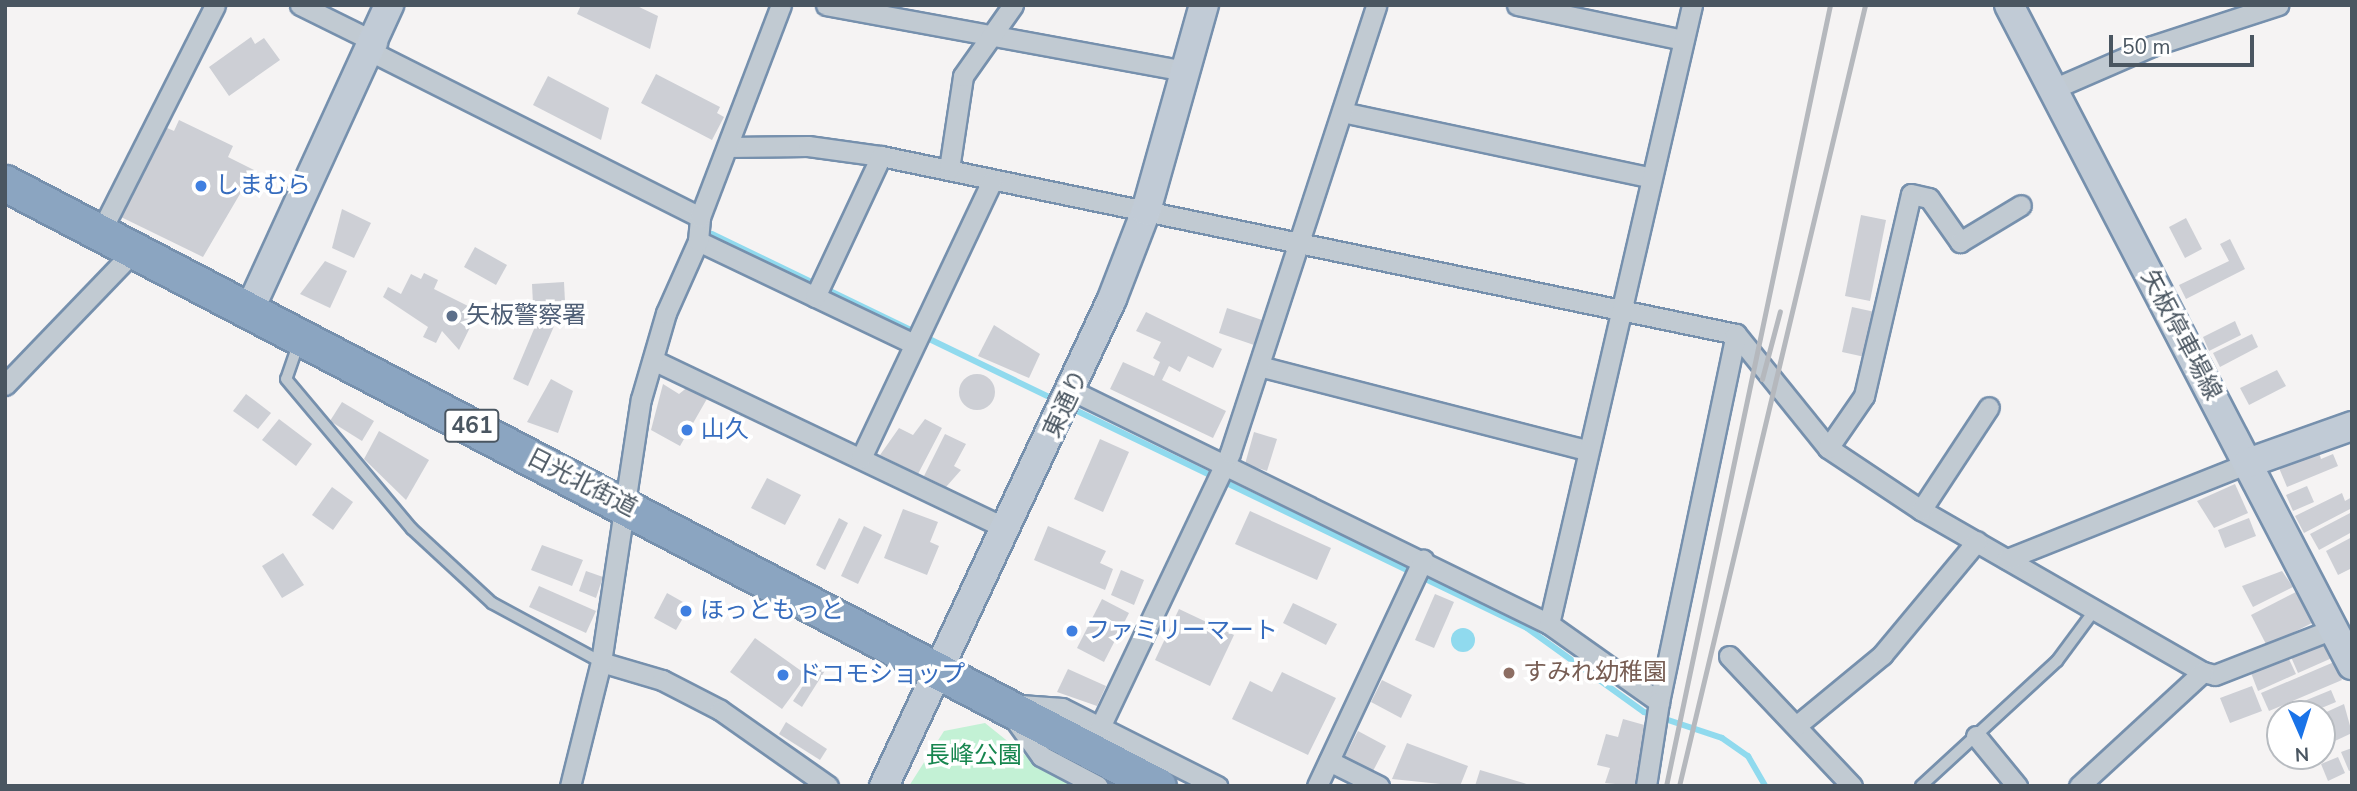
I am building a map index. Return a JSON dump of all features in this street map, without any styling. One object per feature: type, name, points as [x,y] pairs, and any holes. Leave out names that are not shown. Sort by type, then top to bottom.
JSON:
[{"type":"highway","name":"日光北街道","points":[[5,183],[1158,786]]},
{"type":"street","points":[[100,233],[215,5]]},
{"type":"street","points":[[300,5],[700,217]]},
{"type":"street","points":[[249,311],[375,47],[389,5]]},
{"type":"street","points":[[570,786],[601,662],[627,507],[641,399],[698,242],[700,217],[781,5]]},
{"type":"street","points":[[826,5],[903,11],[992,35],[1186,71]]},
{"type":"street","points":[[949,169],[963,76],[1013,5]]},
{"type":"street","name":"東通り","points":[[884,786],[1073,391],[1146,211],[1204,5]]},
{"type":"street","points":[[1100,727],[1224,464],[1259,366],[1376,5]]},
{"type":"street","points":[[1517,5],[1683,40]]},
{"type":"street","points":[[1549,624],[1648,177],[1692,5]]},
{"type":"street","name":"矢板停車場線","points":[[2009,5],[2352,665]]},
{"type":"street","points":[[2053,89],[2152,46],[2278,5]]},
{"type":"street","points":[[1342,113],[1648,177]]},
{"type":"street","points":[[728,147],[808,146],[881,156],[1736,334],[1828,447],[1921,510],[2203,672],[2215,675],[2333,629]]},
{"type":"street","points":[[814,297],[881,156]]},
{"type":"street","points":[[862,458],[912,343],[992,181]]},
{"type":"street","points":[[1828,447],[1864,397],[1911,194],[1929,198],[1960,242],[2021,205]]},
{"type":"street","points":[[698,242],[912,343]]},
{"type":"street","points":[[5,385],[135,250]]},
{"type":"street","points":[[1646,786],[1660,702],[1736,334]]},
{"type":"street","points":[[653,360],[1006,528]]},
{"type":"street","points":[[1259,366],[1587,450]]},
{"type":"street","points":[[1073,391],[1549,624],[1660,702]]},
{"type":"street","points":[[1921,510],[1989,407]]},
{"type":"street","points":[[2007,559],[2352,426]]},
{"type":"street","points":[[1796,726],[1882,655],[1977,541]]},
{"type":"street","points":[[1317,786],[1423,561]]},
{"type":"street","points":[[1730,656],[1852,786]]},
{"type":"street","points":[[601,662],[662,680],[719,710],[828,786]]},
{"type":"street","points":[[2079,786],[2203,672]]},
{"type":"street","points":[[1004,705],[1062,708],[1217,786]]},
{"type":"street","points":[[1004,705],[1041,756],[1098,786]]},
{"type":"street","points":[[1976,736],[2017,786]]},
{"type":"street","points":[[1329,761],[1379,786]]},
{"type":"lane","points":[[301,338],[286,379],[412,529],[492,603],[527,628],[601,662]]},
{"type":"lane","points":[[1921,786],[2057,661],[2094,611]]},
{"type":"green space","name":"長峰公園","points":[[985,723],[1035,763],[1079,786],[909,786],[944,731]]},
{"type":"water","points":[[1463,628],[1474,635],[1475,640],[1468,651],[1463,652],[1452,645],[1451,640],[1458,629]]},
{"type":"building","points":[[581,5],[635,5],[658,16],[650,49],[577,14]]},
{"type":"building","points":[[251,37],[255,44],[264,38],[280,60],[229,96],[209,67]]},
{"type":"building","points":[[656,74],[720,107],[717,113],[724,117],[712,140],[641,103]]},
{"type":"building","points":[[548,76],[609,108],[601,140],[533,105]]},
{"type":"building","points":[[179,120],[233,146],[228,157],[254,170],[203,257],[121,217],[165,127],[174,131]]},
{"type":"building","points":[[342,209],[371,223],[354,258],[332,248]]},
{"type":"building","points":[[1861,215],[1886,220],[1870,301],[1845,296]]},
{"type":"building","points":[[2186,218],[2202,249],[2185,258],[2169,227]]},
{"type":"building","points":[[2230,239],[2245,269],[2186,299],[2179,285],[2229,261],[2220,244]]},
{"type":"building","points":[[475,247],[507,265],[496,285],[464,267]]},
{"type":"building","points":[[325,261],[347,271],[330,308],[300,294]]},
{"type":"building","points":[[424,273],[438,280],[434,289],[478,311],[459,350],[442,331],[436,343],[423,337],[428,327],[383,297],[388,287],[401,294],[411,274],[421,279]]},
{"type":"building","points":[[564,282],[565,302],[533,304],[532,284]]},
{"type":"building","points":[[1852,307],[1875,312],[1865,357],[1842,352]]},
{"type":"building","points":[[1227,308],[1262,320],[1254,345],[1219,333]]},
{"type":"building","points":[[542,310],[558,317],[528,386],[513,379]]},
{"type":"building","points":[[1146,312],[1222,349],[1213,368],[1188,356],[1180,372],[1169,366],[1162,380],[1226,411],[1213,438],[1110,389],[1123,362],[1154,376],[1160,362],[1153,358],[1161,342],[1136,331]]},
{"type":"building","points":[[2235,321],[2241,335],[2209,351],[2203,337]]},
{"type":"building","points":[[994,325],[1040,354],[1029,378],[978,356]]},
{"type":"building","points":[[2252,334],[2258,347],[2220,367],[2213,353]]},
{"type":"building","points":[[2277,370],[2286,386],[2249,405],[2240,388]]},
{"type":"building","points":[[977,374],[990,379],[995,392],[990,405],[977,410],[964,405],[959,392],[964,379]]},
{"type":"building","points":[[551,379],[573,391],[558,433],[527,422]]},
{"type":"building","points":[[663,384],[679,394],[689,386],[708,397],[680,446],[651,430]]},
{"type":"building","points":[[246,394],[271,413],[258,429],[233,411]]},
{"type":"building","points":[[342,402],[374,421],[362,441],[330,421]]},
{"type":"building","points":[[279,419],[312,444],[296,466],[262,440]]},
{"type":"building","points":[[925,419],[942,428],[918,474],[880,455],[899,428],[913,435]]},
{"type":"building","points":[[379,431],[429,460],[406,500],[364,459]]},
{"type":"building","points":[[1254,432],[1277,439],[1267,471],[1245,464]]},
{"type":"building","points":[[945,434],[966,444],[954,466],[961,470],[946,487],[924,476]]},
{"type":"building","points":[[1100,439],[1129,452],[1103,512],[1074,499]]},
{"type":"building","points":[[2319,452],[2321,459],[2333,454],[2338,466],[2287,487],[2279,468]]},
{"type":"building","points":[[767,478],[801,495],[785,525],[751,508]]},
{"type":"building","points":[[2235,484],[2248,513],[2214,528],[2197,501]]},
{"type":"building","points":[[2307,486],[2314,502],[2293,511],[2286,495]]},
{"type":"building","points":[[332,487],[353,502],[333,530],[312,515]]},
{"type":"building","points":[[2342,493],[2345,501],[2352,497],[2352,508],[2304,533],[2295,516]]},
{"type":"building","points":[[903,509],[938,522],[930,542],[939,546],[927,575],[884,558]]},
{"type":"building","points":[[1250,511],[1331,548],[1317,580],[1235,544]]},
{"type":"building","points":[[2352,512],[2352,532],[2319,550],[2310,534]]},
{"type":"building","points":[[839,518],[848,523],[825,570],[816,565]]},
{"type":"building","points":[[2249,518],[2256,536],[2225,548],[2218,530]]},
{"type":"building","points":[[864,526],[882,535],[858,584],[841,576]]},
{"type":"building","points":[[1048,526],[1106,551],[1100,563],[1113,569],[1105,590],[1034,560]]},
{"type":"building","points":[[2352,537],[2352,568],[2338,575],[2326,551]]},
{"type":"building","points":[[542,545],[583,560],[572,586],[531,570]]},
{"type":"building","points":[[283,553],[304,585],[282,598],[262,566]]},
{"type":"building","points":[[1121,570],[1144,580],[1134,605],[1111,595]]},
{"type":"building","points":[[586,571],[603,577],[596,598],[579,591]]},
{"type":"building","points":[[2282,571],[2293,587],[2253,607],[2242,586]]},
{"type":"building","points":[[539,586],[596,611],[586,633],[529,607]]},
{"type":"building","points":[[2296,592],[2312,623],[2267,646],[2251,615]]},
{"type":"building","points":[[667,593],[690,606],[676,630],[654,618]]},
{"type":"building","points":[[1435,594],[1454,602],[1434,648],[1415,640]]},
{"type":"building","points":[[1102,599],[1129,613],[1104,662],[1077,648]]},
{"type":"building","points":[[1293,603],[1337,624],[1326,645],[1283,623]]},
{"type":"building","points":[[1179,609],[1234,635],[1210,686],[1155,660]]},
{"type":"building","points":[[755,638],[807,675],[782,709],[730,672]]},
{"type":"building","points":[[2326,643],[2332,658],[2298,673],[2291,657]]},
{"type":"building","points":[[2288,657],[2296,674],[2258,691],[2251,673]]},
{"type":"building","points":[[2334,662],[2342,680],[2295,700],[2266,700],[2266,704],[2261,693]]},
{"type":"building","points":[[817,664],[826,669],[802,707],[793,701]]},
{"type":"building","points":[[1068,669],[1106,686],[1097,706],[1057,692]]},
{"type":"building","points":[[1282,672],[1336,698],[1308,755],[1232,719],[1250,681],[1272,692]]},
{"type":"building","points":[[1382,680],[1412,695],[1401,718],[1371,702]]},
{"type":"building","points":[[2252,686],[2262,711],[2230,723],[2220,698]]},
{"type":"building","points":[[2331,690],[2335,700],[2307,700]]},
{"type":"building","points":[[2344,704],[2352,733],[2336,740],[2336,708]]},
{"type":"building","points":[[1623,719],[1648,726],[1636,786],[1605,783],[1610,768],[1597,765],[1606,734],[1618,737]]},
{"type":"building","points":[[786,722],[827,749],[820,760],[779,734]]},
{"type":"building","points":[[1358,731],[1386,746],[1372,773],[1344,758]]},
{"type":"building","points":[[1407,743],[1468,766],[1460,786],[1392,779]]},
{"type":"building","points":[[2352,748],[2352,770],[2349,771],[2341,752]]},
{"type":"building","points":[[2338,757],[2345,773],[2328,781],[2323,770],[2336,770]]},
{"type":"building","points":[[1480,770],[1530,785],[1530,786],[1475,786]]},
{"type":"waterway","points":[[712,234],[1058,401]]},
{"type":"waterway","points":[[1071,408],[1527,628],[1644,712],[1722,738],[1748,756],[1765,786]]},
{"type":"railway","points":[[1666,786],[1830,5]]},
{"type":"railway","points":[[1679,786],[1865,5]]},
{"type":"railway","points":[[1762,379],[1780,311]]},
{"type":"place","name":"しまむら","points":[[201,186]]},
{"type":"place","name":"矢板警察署","points":[[452,316]]},
{"type":"place","name":"山久","points":[[687,430]]},
{"type":"place","name":"ほっともっと","points":[[686,611]]},
{"type":"place","name":"ファミリーマート","points":[[1072,631]]},
{"type":"place","name":"すみれ幼稚園","points":[[1509,673]]},
{"type":"place","name":"ドコモショップ","points":[[783,675]]}]
